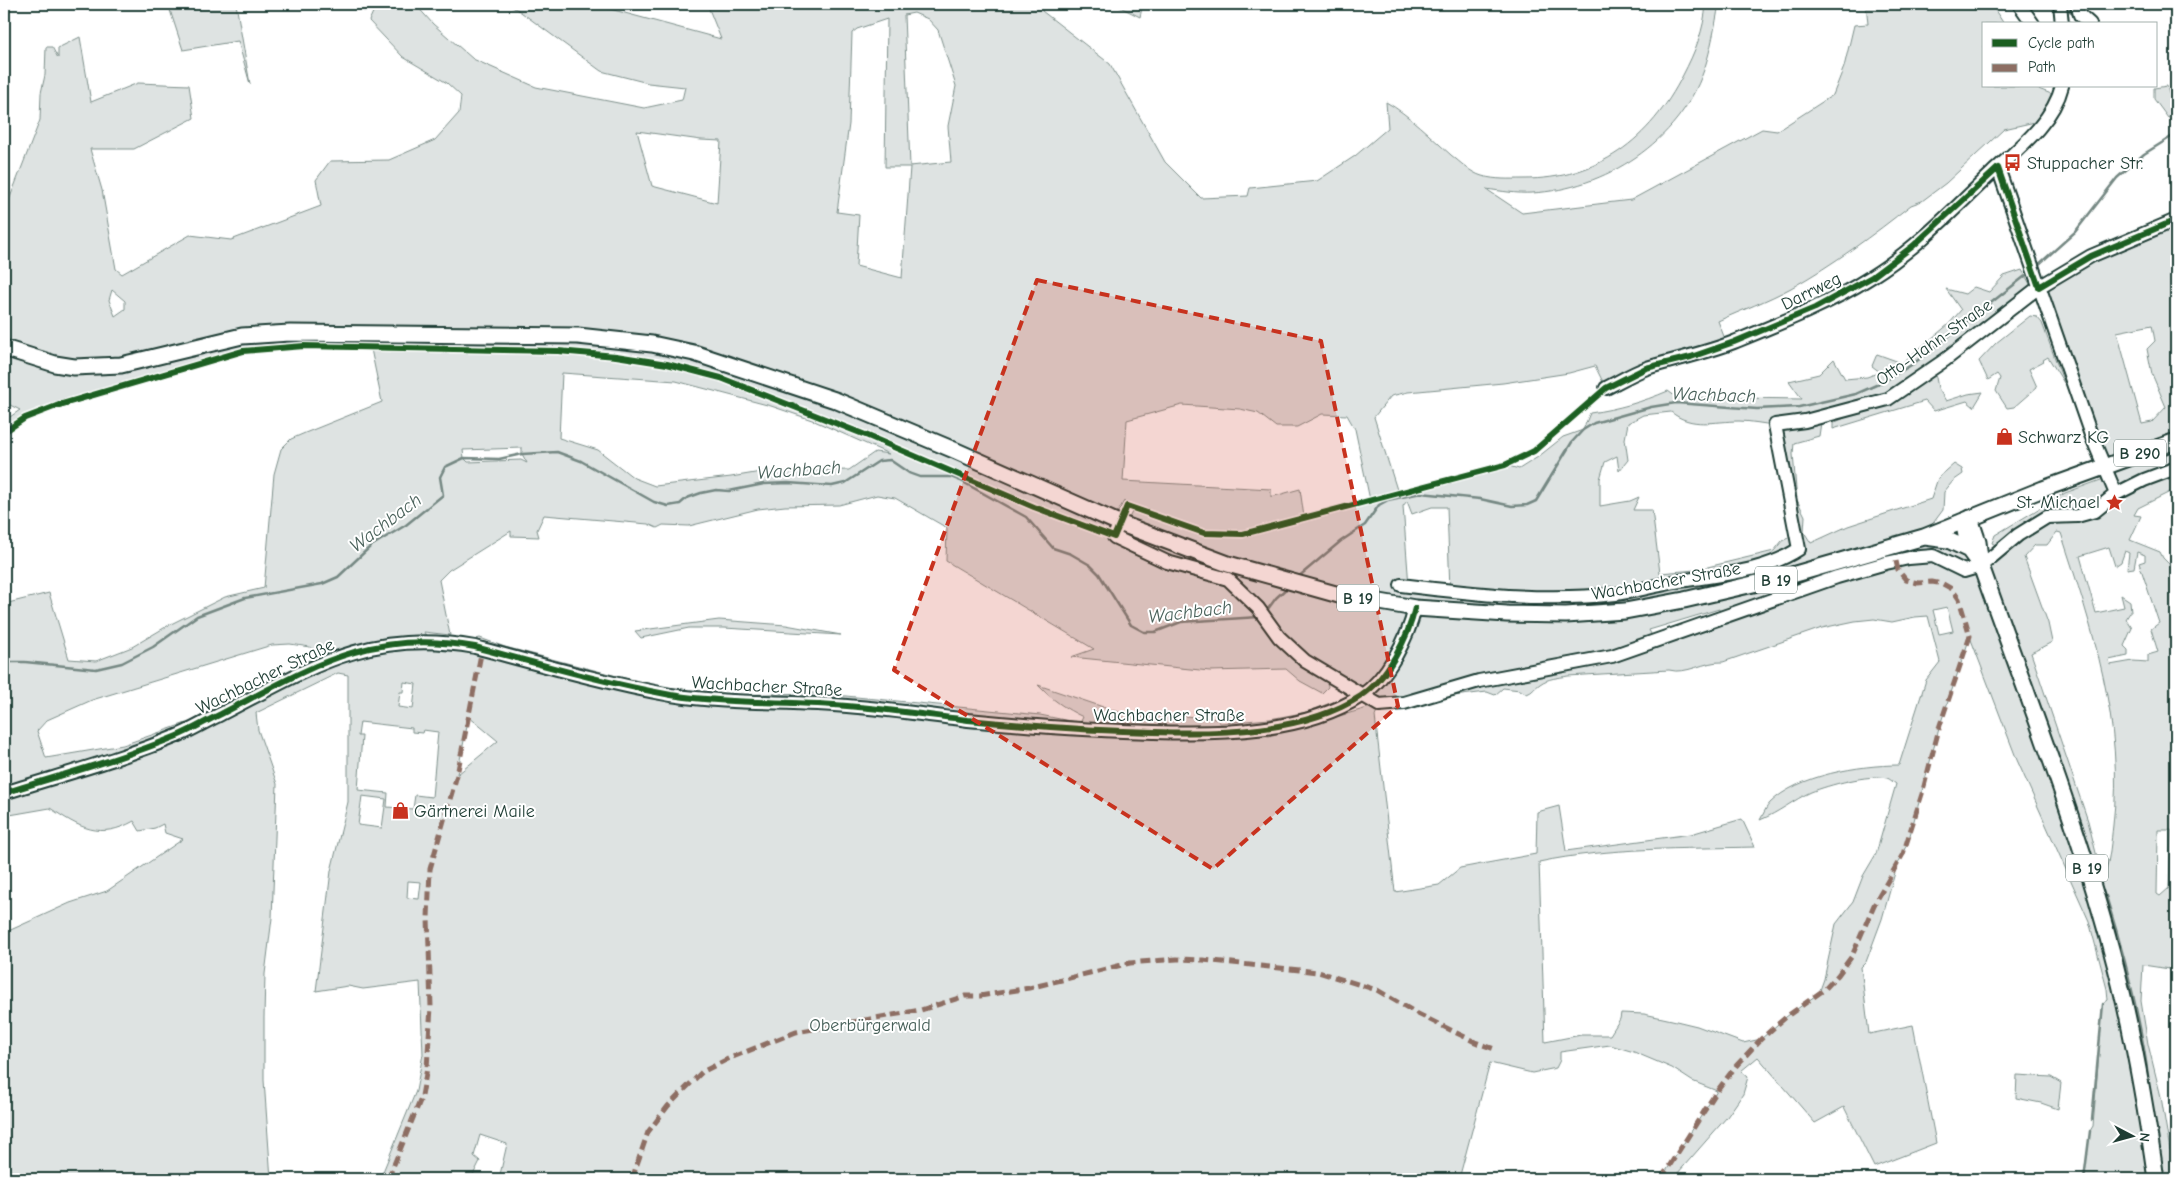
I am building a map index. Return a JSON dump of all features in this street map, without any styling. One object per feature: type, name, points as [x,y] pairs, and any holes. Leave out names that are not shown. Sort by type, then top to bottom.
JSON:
[{"type":"main road","name":"B 19","points":[[4,348],[55,364],[74,367],[121,365],[242,336],[290,333],[578,336],[652,344],[718,360],[835,400],[1119,523],[1228,564],[1339,595],[1415,608]]},
{"type":"main road","name":"Wachbacher Straße","points":[[1415,608],[1507,614],[1566,615],[1625,611],[1758,584],[1924,537],[1966,519],[2176,441]]},
{"type":"main road","points":[[1973,546],[1982,523],[1996,508]]},
{"type":"main road","name":"B 19","points":[[1966,519],[1973,546],[2078,838],[2106,931],[2138,1064],[2156,1179]]},
{"type":"main road","name":"B 19","points":[[1924,537],[1973,546]]},
{"type":"street","points":[[2019,4],[2032,22]]},
{"type":"street","points":[[2060,4],[2062,22]]},
{"type":"street","points":[[2077,4],[2080,15],[2088,22]]},
{"type":"street","name":"Darrweg","points":[[1606,388],[1646,368],[1691,357],[1734,342],[1815,308],[1872,277],[1913,246],[2034,133],[2058,102],[2062,88]]},
{"type":"street","points":[[1998,168],[2091,435],[2116,494]]},
{"type":"street","points":[[2037,283],[2091,256],[2176,220]]},
{"type":"street","name":"Otto-Hahn-Straße","points":[[1401,585],[1516,598],[1618,594],[1673,582],[1757,569],[1783,559],[1799,549],[1775,425],[1805,421],[1888,399],[1945,360],[2037,283]]},
{"type":"street","points":[[1119,523],[1114,537],[1167,562],[1228,579],[1258,608],[1279,637],[1304,661],[1379,705],[1404,702],[1479,681],[1612,656],[1837,577],[1909,558],[1933,556],[1964,571],[1981,566],[2018,535],[2047,517],[2077,516],[2095,511],[2116,494],[2144,480],[2176,468]]},
{"type":"street","name":"Wachbacher Straße","points":[[4,794],[177,736],[332,658],[368,648],[411,642],[448,642],[475,647],[638,688],[719,702],[849,706],[981,721],[1101,731],[1195,733],[1243,731],[1306,719],[1361,696],[1377,682],[1402,646],[1415,608]]},
{"type":"highlighted area","points":[[1037,280],[1321,341],[1398,706],[1213,869],[894,670]]},
{"type":"green space","points":[[168,4],[236,4],[250,84],[238,41],[183,50]]},
{"type":"green space","name":"Oberbürgerwald","points":[[358,4],[415,4],[433,24],[473,59],[536,87],[644,108],[682,100],[685,87],[648,83],[601,71],[518,10],[506,4],[601,4],[610,9],[721,39],[707,4],[1045,4],[1042,11],[1110,64],[1165,162],[1201,198],[1248,196],[1250,188],[1317,181],[1355,156],[1388,128],[1386,102],[1478,175],[1498,179],[1524,179],[1551,177],[1575,172],[1598,163],[1619,151],[1655,119],[1670,98],[1691,58],[1701,32],[1706,4],[1719,4],[1704,70],[1692,96],[1677,119],[1658,140],[1636,157],[1612,171],[1586,182],[1559,190],[1515,193],[1486,189],[1522,213],[1631,200],[1762,129],[1777,131],[1833,95],[1844,67],[1854,25],[1868,24],[1866,4],[1991,4],[2003,22],[1982,22],[1982,88],[2036,88],[2059,97],[2044,120],[2004,129],[1946,183],[1922,201],[1911,205],[1838,259],[1782,293],[1718,321],[1725,339],[1606,388],[1595,366],[1569,373],[1503,383],[1408,392],[1391,396],[1374,417],[1398,493],[1505,465],[1519,469],[1563,437],[1583,430],[1590,413],[1630,405],[1668,391],[1676,397],[1802,399],[1789,381],[1819,374],[1834,359],[1845,379],[1867,377],[1880,372],[1872,366],[1877,354],[1902,363],[1949,324],[1961,310],[1946,289],[1965,294],[1974,287],[1989,292],[2004,276],[2022,270],[2034,291],[1934,367],[1938,388],[1946,401],[1968,394],[1983,392],[1974,407],[1967,401],[1934,411],[1925,401],[1833,429],[1833,423],[1884,401],[1822,416],[1819,436],[1794,443],[1793,454],[1797,500],[1805,516],[1804,532],[1811,543],[1848,526],[1931,499],[1938,478],[1954,464],[1962,469],[1963,474],[1953,481],[1944,492],[1943,510],[1925,534],[1948,540],[1981,566],[2001,548],[1992,543],[1995,535],[2065,493],[2109,477],[2039,287],[2176,220],[2176,489],[2138,508],[2134,515],[2141,516],[2130,540],[2160,552],[2163,558],[2176,571],[2176,970],[2143,965],[2141,1001],[2170,1150],[2176,1151],[2176,1179],[2084,1179],[2090,1131],[2093,1126],[2103,1004],[2108,1000],[2107,989],[2089,921],[2017,760],[1970,637],[1940,725],[1909,839],[1896,869],[1882,919],[1866,962],[1861,967],[1869,1034],[1913,1025],[1936,1143],[1874,1167],[1844,1107],[1815,1123],[1758,1057],[1741,1071],[1748,1077],[1743,1094],[1727,1117],[1677,1174],[1675,1179],[1661,1179],[1717,1091],[1692,1081],[1672,1068],[1634,1052],[1610,1045],[1560,1052],[1560,1060],[1556,1068],[1532,1073],[1490,1063],[1459,1179],[499,1179],[507,1144],[480,1135],[474,1156],[480,1161],[471,1179],[380,1179],[416,1091],[423,1054],[420,982],[363,989],[348,986],[316,991],[331,871],[348,802],[348,675],[338,673],[256,713],[258,730],[277,784],[272,918],[265,974],[264,1018],[264,1080],[271,1179],[4,1179],[4,933],[70,903],[107,891],[183,839],[165,833],[163,824],[140,831],[134,821],[111,830],[100,831],[90,829],[71,821],[50,808],[4,816],[4,604],[49,593],[69,659],[96,661],[132,647],[169,625],[225,597],[264,588],[274,474],[281,449],[291,439],[382,402],[371,349],[307,347],[260,349],[243,351],[59,405],[25,418],[4,432],[4,421],[20,410],[4,402],[4,213],[40,120],[46,47],[52,47],[58,58],[58,48],[80,37],[91,102],[138,83],[189,85],[194,118],[134,149],[90,149],[102,190],[116,269],[122,274],[190,235],[231,240],[321,206],[316,180],[330,161],[389,160],[435,140],[459,113],[461,96],[447,83],[403,57],[369,21],[374,10],[363,11]],"holes":[[[914,13],[928,19],[938,30],[956,86],[948,126],[951,162],[910,166],[904,15]],[[887,19],[885,167],[910,167],[902,278],[856,266],[859,215],[837,212],[849,124],[852,33],[857,29]],[[637,131],[721,141],[717,203],[652,186]],[[112,290],[125,301],[125,309],[115,316],[109,300]],[[2152,325],[2155,341],[2147,349],[2152,374],[2166,407],[2152,422],[2142,424],[2117,332]],[[562,373],[676,381],[771,406],[812,420],[889,454],[875,452],[849,470],[761,472],[655,486],[634,478],[598,450],[559,438]],[[1182,405],[1240,409],[1258,413],[1276,427],[1297,427],[1322,414],[1347,415],[1355,429],[1370,500],[1304,517],[1300,489],[1271,497],[1271,489],[1123,481],[1127,420]],[[1671,412],[1687,421],[1704,423],[1744,421],[1775,425],[1796,534],[1782,541],[1774,551],[1695,570],[1660,573],[1652,510],[1633,510],[1639,497],[1630,501],[1600,506],[1600,479],[1605,462],[1617,456],[1619,471],[1628,460],[1625,439],[1628,423],[1643,415]],[[522,448],[522,454],[527,463],[521,460],[468,462],[464,458],[463,450]],[[877,495],[895,498],[947,528],[946,561],[1094,649],[1071,657],[1210,671],[1286,669],[1300,681],[1322,693],[1328,687],[1326,675],[1356,693],[1307,712],[1270,719],[1220,723],[1218,719],[1162,714],[1143,718],[1115,711],[1038,685],[1059,703],[1083,717],[1080,723],[1040,715],[815,693],[727,695],[675,689],[644,683],[505,647],[480,638],[476,639],[481,648],[429,642],[424,632],[450,635],[439,580],[449,570],[511,531],[511,536],[539,537],[537,530],[544,515],[648,524],[657,528],[663,525],[689,526],[758,509],[785,506],[839,505]],[[1124,501],[1132,512],[1129,518],[1133,521],[1124,533],[1114,537],[1110,527],[1113,513],[1118,512]],[[1407,501],[1412,514],[1432,507],[1447,507],[1450,591],[1409,586],[1403,506]],[[2057,532],[2061,533],[2094,641],[2110,713],[2114,750],[2113,825],[2105,874],[2101,873],[2088,821],[2031,653],[2052,642],[2048,623],[2024,557],[2035,545],[2047,545]],[[2109,547],[2115,566],[2121,562],[2125,551],[2129,553],[2127,569],[2134,568],[2137,552],[2145,555],[2145,561],[2139,563],[2159,623],[2151,629],[2158,652],[2148,655],[2148,662],[2133,661],[2110,665],[2109,660],[2128,656],[2128,650],[2124,646],[2132,628],[2126,619],[2131,611],[2130,601],[2121,595],[2124,607],[2096,613],[2080,556]],[[1947,607],[1953,631],[1939,634],[1933,610]],[[1719,609],[1721,617],[1652,636],[1649,630]],[[1928,616],[1940,662],[1926,680],[1899,765],[1883,765],[1848,770],[1796,785],[1782,793],[1769,805],[1760,820],[1811,792],[1838,783],[1879,777],[1887,778],[1896,784],[1876,854],[1863,876],[1853,902],[1836,924],[1824,979],[1819,993],[1786,1017],[1761,1039],[1743,1043],[1697,1026],[1644,1014],[1621,1013],[1620,1019],[1610,1035],[1581,1035],[1545,1042],[1539,862],[1620,851],[1755,847],[1742,819],[1691,834],[1566,851],[1559,806],[1537,812],[1536,854],[1460,868],[1439,885],[1395,892],[1375,716],[1379,705],[1487,692],[1495,695],[1503,688],[1520,690],[1527,694],[1546,681],[1568,676],[1669,670],[1682,671],[1716,662],[1723,662],[1822,628],[1874,619],[1892,622]],[[290,644],[310,647],[321,654],[189,722],[123,745],[46,758],[37,731],[47,720],[92,700],[272,645]],[[404,682],[416,684],[413,709],[398,707],[400,692],[403,692]],[[1361,696],[1378,705],[1269,736],[1245,732],[1332,710]],[[469,717],[498,741],[457,774]],[[360,722],[412,728],[412,732],[422,733],[423,730],[438,732],[432,797],[415,795],[413,809],[387,807],[388,793],[358,790],[362,736],[358,736]],[[362,796],[386,799],[382,828],[358,825]],[[2158,830],[2171,830],[2169,888],[2160,896],[2157,894]],[[408,881],[421,882],[419,899],[407,898]]]},
{"type":"green space","points":[[1114,4],[1137,4],[1142,8],[1140,17]]},
{"type":"green space","points":[[2167,86],[2169,94],[2176,94],[2176,115],[2168,118],[2154,99],[2154,88]]},
{"type":"green space","points":[[2030,316],[2037,317],[2042,323],[2064,383],[2048,357],[2029,369],[2037,387],[2014,407],[2007,408],[1996,391],[2000,378],[1997,374],[1988,380],[1979,361],[1996,343]]},
{"type":"green space","points":[[719,620],[786,625],[841,635],[724,628],[689,628],[641,638],[635,631]]},
{"type":"green space","points":[[2017,1075],[2051,1077],[2061,1083],[2058,1109],[2016,1098]]},
{"type":"waterway","points":[[2070,4],[2070,11],[2075,17]]},
{"type":"waterway","name":"Wachbach","points":[[2037,266],[2075,232],[2117,178],[2144,154],[2176,134]]},
{"type":"waterway","name":"Wachbach","points":[[1297,578],[1341,541],[1365,525],[1379,505],[1388,500],[1421,493],[1480,499],[1512,506],[1527,505],[1536,501],[1572,442],[1583,430],[1594,423],[1651,407],[1676,403],[1757,409],[1799,407],[1856,394],[1883,382],[1913,364],[2029,273]]},
{"type":"waterway","name":"Wachbach","points":[[4,662],[25,662],[96,669],[122,663],[153,647],[197,616],[245,598],[322,584],[338,577],[371,546],[406,525],[443,495],[440,477],[445,467],[464,458],[499,459],[522,454],[557,452],[581,461],[654,502],[668,506],[680,504],[687,498],[701,493],[716,490],[729,491],[764,484],[788,483],[832,486],[845,483],[879,461],[890,460],[909,473],[920,477],[951,477],[961,481],[1026,517],[1053,548],[1071,554],[1090,565],[1099,574],[1131,625],[1144,632],[1155,632],[1181,622],[1259,617]]},
{"type":"waterway","name":"Wachbach","points":[[1265,613],[1276,598],[1288,587]]},
{"type":"waterway","points":[[2106,896],[2132,988],[2142,1035],[2149,1083]]},
{"type":"waterway","points":[[2092,1120],[2103,1004]]},
{"type":"waterway","points":[[2084,1179],[2090,1131]]},
{"type":"marked path","points":[[1661,1179],[1717,1091],[1736,1066],[1761,1039],[1786,1017],[1825,989],[1838,975],[1852,956],[1874,905],[1903,854],[1922,794],[1940,725],[1970,636],[1959,599],[1952,589],[1943,584],[1932,582],[1918,583],[1906,580],[1898,570],[1896,561]]},
{"type":"marked path","points":[[388,1179],[422,1096],[427,1068],[431,1007],[428,918],[430,869],[457,775],[482,649]]},
{"type":"marked path","points":[[632,1179],[648,1132],[668,1106],[702,1072],[730,1058],[796,1032],[921,1010],[965,996],[980,996],[1029,988],[1130,963],[1177,959],[1203,960],[1318,972],[1377,990],[1418,1014],[1475,1042],[1497,1050]]},
{"type":"cycle path","points":[[4,432],[25,418],[59,405],[243,351],[304,346],[558,351],[616,356],[667,364],[721,378],[868,436],[1034,507],[1114,537],[1127,506],[1204,533],[1243,534],[1505,465],[1534,451],[1606,388],[1646,368],[1691,357],[1734,342],[1815,308],[1872,277],[1913,246],[1998,168],[2039,287],[2091,256],[2176,220]]},
{"type":"cycle path","points":[[4,793],[113,759],[177,736],[283,681],[342,656],[372,648],[403,643],[437,643],[475,647],[622,685],[693,698],[847,706],[968,720],[1084,729],[1180,733],[1261,729],[1314,718],[1338,708],[1370,689],[1388,669],[1402,645],[1415,608]]},
{"type":"place","name":"Stuppacher Str.","points":[[2013,163]]},
{"type":"place","name":"Schwarz KG","points":[[2004,437]]},
{"type":"place","name":"St. Michael","points":[[2114,502]]},
{"type":"place","name":"Gärtnerei Maile","points":[[400,811]]}]
